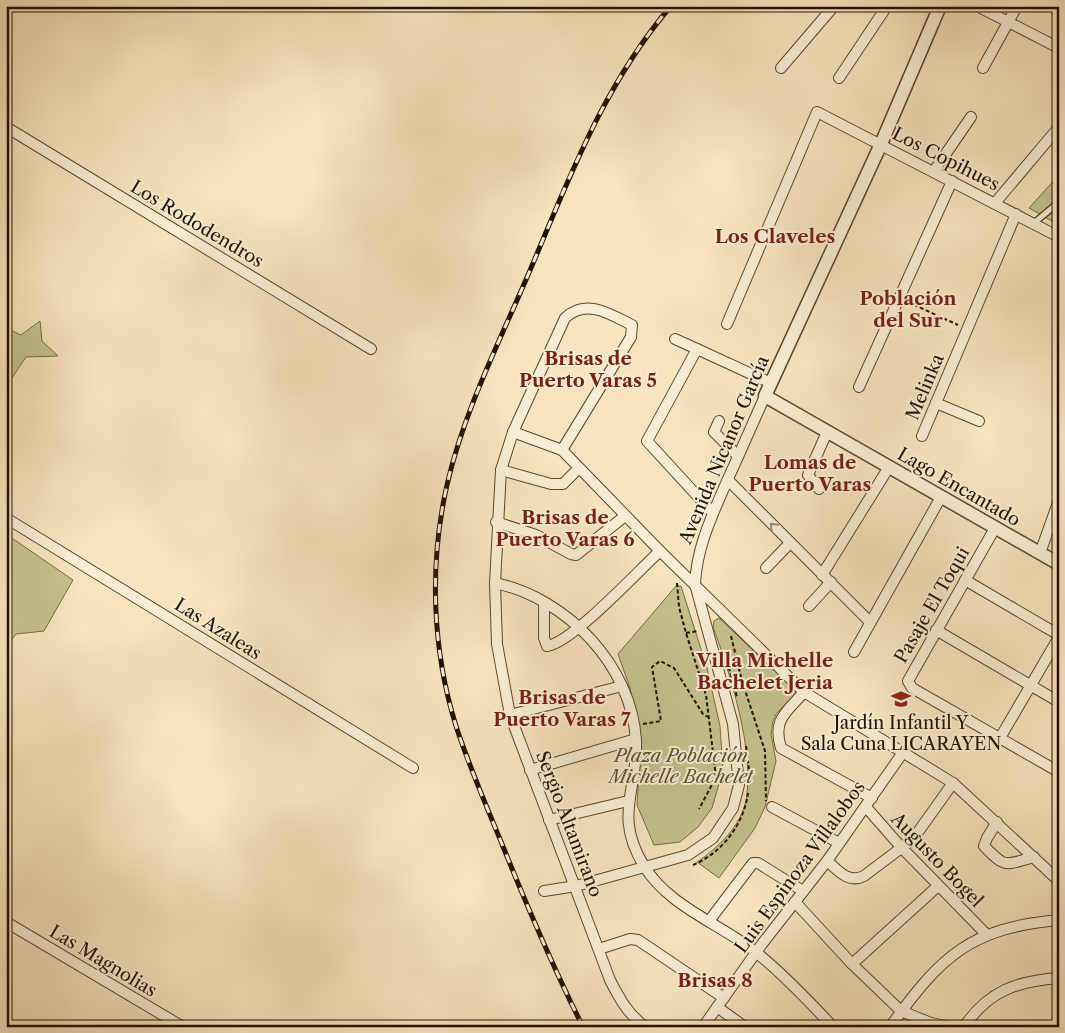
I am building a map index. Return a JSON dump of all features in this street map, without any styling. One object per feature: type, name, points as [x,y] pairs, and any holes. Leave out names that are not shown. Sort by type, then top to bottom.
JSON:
[{"type":"street","points":[[781,68],[834,6]]},
{"type":"street","points":[[839,78],[888,6]]},
{"type":"street","name":"Avenida Nicanor García","points":[[544,891],[576,886],[644,866],[678,859],[705,844],[728,819],[737,797],[739,785],[733,724],[695,584],[699,550],[764,396],[881,144],[940,6]]},
{"type":"street","points":[[977,6],[1059,48]]},
{"type":"street","points":[[983,68],[1017,6]]},
{"type":"street","name":"Los Copihues","points":[[727,324],[817,112],[1059,237]]},
{"type":"street","points":[[934,172],[971,117]]},
{"type":"street","name":"Los Rododendros","points":[[6,127],[371,349]]},
{"type":"street","points":[[995,203],[1059,127]]},
{"type":"street","points":[[859,387],[952,181]]},
{"type":"street","name":"Melinka","points":[[922,436],[1016,214]]},
{"type":"street","name":"Sergio Altamirano","points":[[562,450],[631,337],[632,325],[603,310],[583,307],[572,311],[565,318],[513,432],[501,470],[496,522],[494,583],[497,644],[510,715],[610,980],[620,1001],[635,1023],[645,1027]]},
{"type":"street","points":[[675,338],[770,383]]},
{"type":"street","points":[[697,349],[647,441],[713,513]]},
{"type":"street","name":"Lago Encantado","points":[[764,396],[1059,564]]},
{"type":"street","points":[[936,403],[979,421]]},
{"type":"street","points":[[719,421],[714,432],[738,456]]},
{"type":"street","points":[[513,432],[562,450],[625,516],[804,692],[954,783],[998,822],[1059,881]]},
{"type":"street","points":[[819,489],[808,475],[827,432]]},
{"type":"street","points":[[822,574],[889,467]]},
{"type":"street","points":[[501,470],[551,484],[563,484],[579,468]]},
{"type":"street","points":[[728,480],[870,622]]},
{"type":"street","points":[[854,652],[941,497]]},
{"type":"street","points":[[1040,553],[1059,500]]},
{"type":"street","points":[[496,522],[536,535],[576,555],[625,516]]},
{"type":"street","name":"Las Azaleas","points":[[6,518],[413,768]]},
{"type":"street","name":"Pasaje El Toqui","points":[[995,528],[908,681],[912,688],[1000,738]]},
{"type":"street","points":[[766,568],[790,543]]},
{"type":"street","points":[[544,603],[544,638],[547,646],[555,645],[579,627],[660,551]]},
{"type":"street","points":[[965,580],[1059,636],[1000,738],[1059,772]]},
{"type":"street","points":[[809,606],[830,582]]},
{"type":"street","points":[[494,583],[523,592],[544,603],[579,627],[603,654],[622,686],[636,739],[627,816],[630,832],[644,866],[673,896],[756,952],[830,1026]]},
{"type":"street","points":[[705,622],[710,612],[720,609]]},
{"type":"street","points":[[936,630],[1059,702]]},
{"type":"street","points":[[510,715],[622,686]]},
{"type":"street","points":[[804,692],[779,720],[777,731],[781,748],[869,802]]},
{"type":"street","points":[[530,770],[636,739]]},
{"type":"street","name":"Luis Espinoza Villalobos","points":[[703,1027],[756,952],[827,861],[904,751]]},
{"type":"street","points":[[827,861],[846,877],[855,879],[864,876],[913,839],[954,783]]},
{"type":"street","points":[[549,820],[628,801]]},
{"type":"street","name":"Augusto Bogel","points":[[869,802],[900,848],[986,934]]},
{"type":"street","points":[[772,808],[839,843]]},
{"type":"street","points":[[998,822],[984,846],[1000,862],[1007,864],[1034,857]]},
{"type":"street","points":[[708,921],[753,863],[758,863],[803,891]]},
{"type":"street","points":[[852,964],[938,886]]},
{"type":"street","points":[[795,902],[852,964],[901,1012],[931,1023],[950,1027]]},
{"type":"street","points":[[890,1027],[919,987],[940,966],[986,934],[1008,927],[1059,920]]},
{"type":"street","name":"Las Magnolias","points":[[6,922],[183,1027]]},
{"type":"street","points":[[599,949],[630,939],[638,940],[724,998]]},
{"type":"street","points":[[964,1027],[986,1001],[1008,988],[1032,980],[1059,978]]},
{"type":"street","points":[[717,1008],[745,1027]]},
{"type":"lane","points":[[1034,224],[1039,222],[1059,202]]},
{"type":"path","points":[[899,298],[967,329]]},
{"type":"path","points":[[678,568],[679,607],[706,695],[716,778],[699,809]]},
{"type":"path","points":[[730,619],[732,640],[738,665],[765,751],[764,798],[772,808]]},
{"type":"path","points":[[725,654],[738,698]]},
{"type":"path","points":[[633,725],[661,721],[652,667],[660,661],[674,668],[704,714],[709,717]]},
{"type":"path","points":[[746,743],[749,776]]},
{"type":"path","points":[[685,867],[707,858],[734,830],[745,810],[749,789]]},
{"type":"green space","points":[[1059,175],[1059,225],[1029,208]]},
{"type":"green space","points":[[40,321],[42,341],[58,356],[26,357],[6,387],[6,328],[21,335]]},
{"type":"green space","points":[[6,534],[73,580],[44,631],[16,634],[6,647]]},
{"type":"green space","name":"Plaza Población Michelle Bachelet","points":[[676,586],[681,586],[707,668],[720,726],[723,770],[712,808],[698,827],[680,842],[654,845],[637,805],[641,739],[630,688],[618,654]]},
{"type":"green space","name":"Plaza Población Michelle Bachelet","points":[[719,618],[797,692],[776,714],[773,721],[771,734],[776,761],[765,807],[755,828],[719,878],[697,862],[728,836],[739,819],[746,800],[748,780],[744,736],[739,712],[727,667],[713,627],[714,621]]},
{"type":"railway","points":[[583,1027],[521,890],[466,756],[456,726],[448,697],[438,637],[436,606],[437,545],[447,485],[463,429],[484,375],[560,199],[608,98],[627,66],[671,6]]},
{"type":"place","name":"Jardín Infantil Y Sala Cuna LICARAYEN","points":[[901,699]]},
{"type":"district","name":"Los Claveles","points":[[775,236]]},
{"type":"district","name":"Población del Sur","points":[[908,309]]},
{"type":"district","name":"Brisas de Puerto Varas 5","points":[[588,369]]},
{"type":"district","name":"Lomas de Puerto Varas","points":[[810,473]]},
{"type":"district","name":"Brisas de Puerto Varas 6","points":[[565,528]]},
{"type":"district","name":"Villa Michelle Bachelet Jeria","points":[[765,671]]},
{"type":"district","name":"Brisas de Puerto Varas 7","points":[[562,708]]},
{"type":"district","name":"Brisas 8","points":[[715,980]]}]
